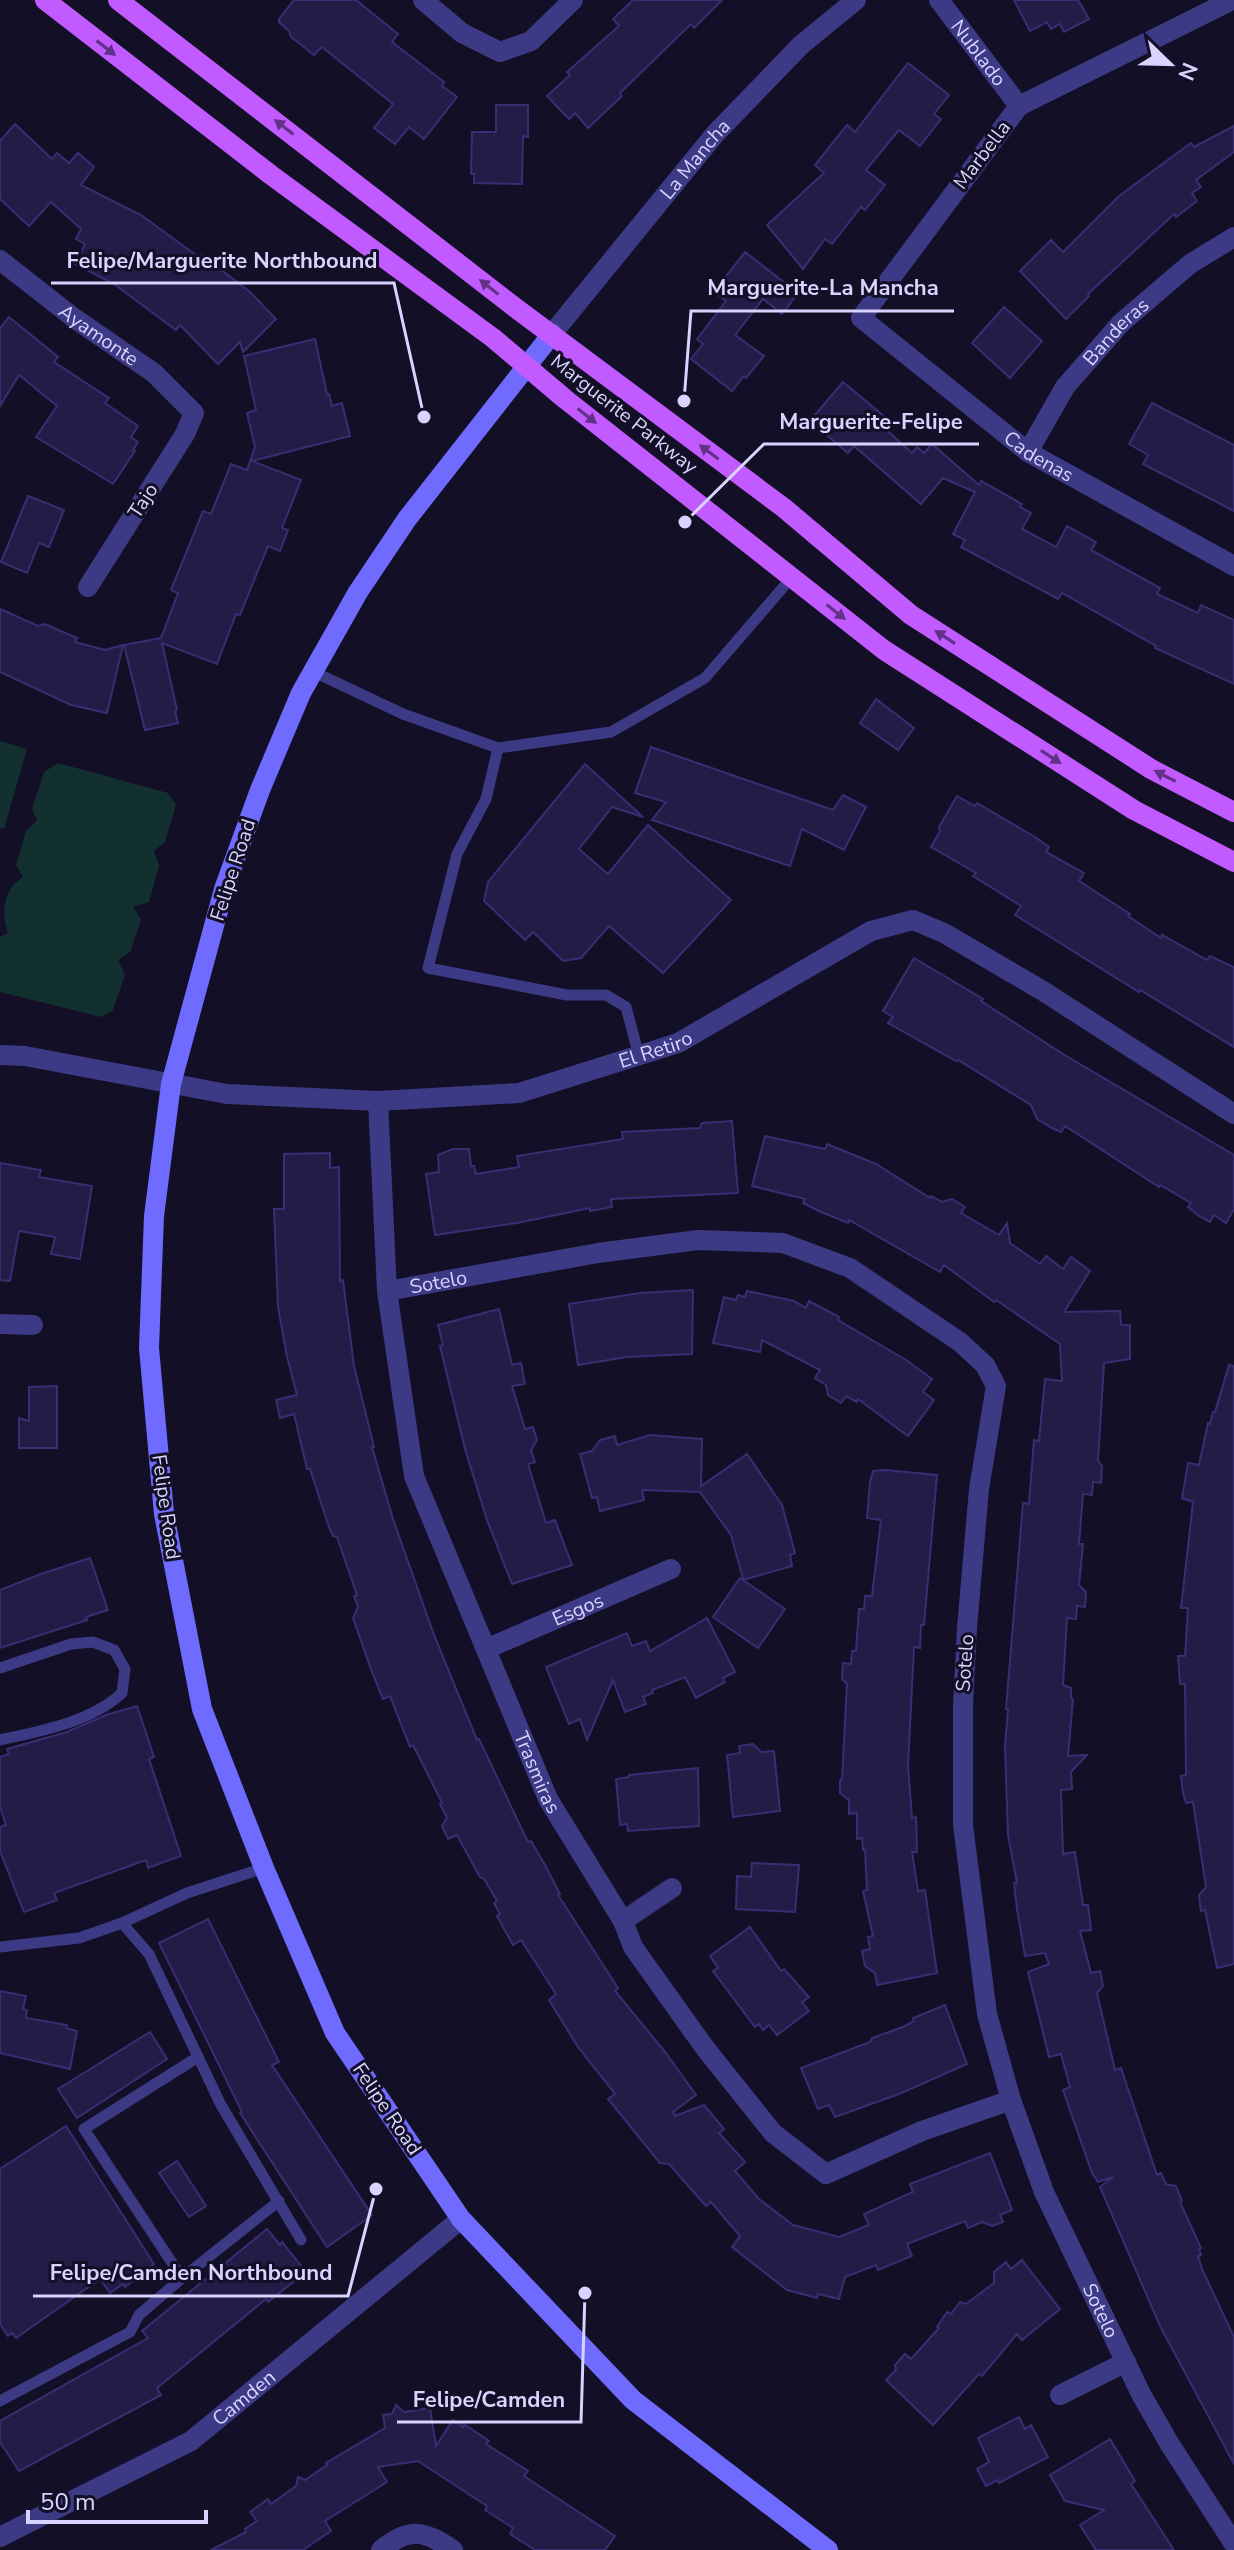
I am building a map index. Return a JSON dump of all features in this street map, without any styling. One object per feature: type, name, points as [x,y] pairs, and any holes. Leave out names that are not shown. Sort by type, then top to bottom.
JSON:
[{"type":"main road","name":"Marguerite Parkway","points":[[45,0],[259,166],[493,338],[526,368],[884,650],[1134,810],[1234,862]]},
{"type":"main road","name":"Marguerite Parkway","points":[[118,0],[784,508],[911,615],[1151,769],[1234,812]]},
{"type":"main road","name":"Felipe Road","points":[[552,334],[407,519],[358,592],[312,671],[260,790],[224,889],[171,1084],[154,1216],[149,1348],[164,1514],[202,1709],[264,1868],[335,2033],[461,2219],[633,2400],[828,2550]]},
{"type":"street","points":[[423,0],[462,33],[500,52],[531,41],[573,0]]},
{"type":"street","name":"La Mancha","points":[[552,334],[715,134],[801,45],[856,0]]},
{"type":"street","name":"Nublado","points":[[939,0],[1019,106]]},
{"type":"street","name":"Marbella","points":[[861,318],[1019,106],[1232,0]]},
{"type":"street","name":"Banderas","points":[[1028,452],[1065,387],[1121,323],[1190,264],[1234,237]]},
{"type":"street","name":"Ayamonte","points":[[0,260],[74,318],[154,373],[194,413]]},
{"type":"street","name":"Cadenas","points":[[861,318],[1028,452],[1234,566]]},
{"type":"street","name":"Tajo","points":[[88,587],[185,434],[194,413]]},
{"type":"street","name":"El Retiro","points":[[0,1055],[25,1056],[227,1094],[378,1101],[519,1093],[678,1043],[871,931],[913,920],[944,933],[1043,991],[1234,1114]]},
{"type":"street","name":"Trasmiras","points":[[378,1101],[387,1291],[414,1476],[548,1799],[623,1921],[633,1947],[705,2048],[773,2133],[826,2174],[922,2131],[1011,2100]]},
{"type":"street","name":"Sotelo","points":[[387,1291],[598,1253],[698,1240],[783,1243],[850,1268],[960,1342],[985,1365],[996,1386],[979,1489],[967,1628],[963,1705],[963,1825],[987,2014],[1011,2100],[1044,2192],[1169,2443],[1234,2544]]},
{"type":"street","points":[[0,1324],[33,1325]]},
{"type":"street","name":"Esgos","points":[[486,1649],[671,1569]]},
{"type":"street","points":[[623,1921],[672,1888]]},
{"type":"street","name":"Camden","points":[[0,2537],[191,2441],[461,2219]]},
{"type":"street","points":[[1060,2395],[1126,2362]]},
{"type":"street","points":[[381,2550],[394,2539],[416,2532],[432,2536],[453,2550]]},
{"type":"lane","points":[[312,671],[403,714],[498,748],[611,732],[705,678],[792,577]]},
{"type":"lane","points":[[498,748],[486,799],[457,854],[428,968],[567,995],[606,995],[626,1007],[639,1056]]},
{"type":"lane","points":[[0,1668],[71,1644],[93,1642],[114,1650],[125,1669],[122,1693],[107,1708],[72,1721],[0,1740]]},
{"type":"lane","points":[[0,1947],[79,1938],[122,1923],[187,1893],[264,1868]]},
{"type":"lane","points":[[122,1923],[149,1954],[221,2105],[301,2240]]},
{"type":"lane","points":[[182,2278],[84,2129],[198,2057]]},
{"type":"lane","points":[[0,2401],[130,2332],[139,2315],[279,2201]]},
{"type":"green space","points":[[0,741],[27,749],[4,829],[0,828]]},
{"type":"green space","points":[[58,763],[168,793],[176,805],[165,842],[154,851],[159,866],[149,902],[133,907],[141,920],[130,952],[118,960],[125,975],[113,1010],[101,1017],[0,992],[0,937],[8,933],[5,902],[11,888],[23,877],[16,865],[26,831],[37,820],[32,809],[44,772]]},
{"type":"building","points":[[294,0],[356,0],[398,34],[392,42],[444,82],[442,86],[457,97],[424,139],[409,127],[395,144],[374,128],[393,104],[322,47],[314,55],[291,37],[279,19]]},
{"type":"building","points":[[633,0],[722,0],[694,28],[691,24],[588,128],[575,113],[569,119],[547,96],[570,75],[567,72],[619,26],[613,19]]},
{"type":"building","points":[[1014,0],[1078,0],[1089,19],[1064,32],[1060,24],[1051,29],[1047,22],[1030,31]]},
{"type":"building","points":[[908,63],[949,95],[934,114],[941,119],[920,146],[899,130],[866,170],[885,185],[865,210],[861,207],[832,244],[825,239],[803,269],[767,225],[824,173],[815,165],[847,125],[855,132]]},
{"type":"building","points":[[496,105],[528,105],[528,137],[523,136],[522,184],[474,183],[474,174],[471,174],[472,132],[496,132]]},
{"type":"building","points":[[15,124],[52,159],[57,153],[69,163],[78,153],[94,167],[81,185],[141,215],[200,258],[202,255],[250,292],[276,319],[243,352],[240,342],[218,364],[180,325],[176,330],[114,284],[75,264],[85,244],[76,239],[81,229],[51,202],[29,226],[0,199],[0,141]]},
{"type":"building","points":[[1234,126],[1234,152],[1196,180],[1201,187],[1192,193],[1197,201],[1176,217],[1174,214],[1088,294],[1066,319],[1020,271],[1051,240],[1063,252],[1119,196],[1191,143],[1194,147]]},
{"type":"building","points":[[745,252],[798,293],[782,314],[763,299],[735,335],[764,356],[732,391],[691,359],[703,344],[697,339],[726,301],[714,292]]},
{"type":"building","points":[[1004,307],[1042,341],[1010,378],[972,343]]},
{"type":"building","points":[[9,317],[58,357],[54,362],[109,398],[105,403],[138,426],[131,437],[138,442],[135,451],[113,484],[36,437],[57,406],[19,375],[0,406],[0,328]]},
{"type":"building","points":[[315,339],[327,394],[332,406],[342,403],[350,436],[252,461],[301,480],[282,528],[288,530],[280,551],[268,546],[217,664],[162,643],[178,723],[145,730],[124,645],[161,638],[178,593],[171,590],[203,511],[211,514],[231,464],[247,470],[255,447],[247,413],[256,410],[244,356]]},
{"type":"building","points":[[843,382],[885,417],[880,424],[912,453],[917,447],[924,453],[932,444],[979,485],[981,481],[1022,504],[1020,507],[1031,513],[1022,529],[1056,547],[1067,526],[1096,542],[1091,550],[1160,588],[1157,594],[1198,613],[1201,605],[1234,620],[1234,684],[1155,648],[1062,593],[1058,599],[961,547],[965,540],[953,534],[975,492],[943,478],[921,504],[854,446],[848,453],[810,421]]},
{"type":"building","points":[[1152,403],[1234,445],[1234,511],[1143,464],[1148,455],[1129,444]]},
{"type":"building","points":[[28,496],[64,510],[49,547],[39,543],[27,573],[1,562]]},
{"type":"building","points":[[0,609],[38,626],[45,624],[77,638],[75,642],[105,650],[123,645],[107,713],[71,705],[0,672]]},
{"type":"building","points":[[876,699],[914,728],[898,750],[860,723]]},
{"type":"building","points":[[651,747],[833,810],[843,795],[866,807],[844,850],[802,829],[790,866],[652,820],[666,802],[635,793]]},
{"type":"building","points":[[585,764],[643,817],[612,807],[579,849],[608,874],[648,825],[731,900],[663,973],[609,926],[581,958],[563,961],[533,932],[525,940],[484,901],[488,882]]},
{"type":"building","points":[[957,796],[975,806],[977,803],[1035,837],[1049,847],[1046,852],[1084,873],[1079,881],[1161,938],[1162,935],[1207,960],[1210,956],[1234,967],[1234,1047],[1015,915],[1021,906],[973,876],[976,873],[931,847]]},
{"type":"building","points":[[914,958],[983,999],[981,1001],[1063,1054],[1234,1155],[1234,1209],[1226,1223],[1214,1215],[1210,1222],[1199,1216],[1188,1207],[1191,1203],[1159,1187],[1065,1126],[1061,1132],[1052,1128],[1037,1119],[1031,1105],[958,1060],[888,1023],[893,1017],[883,1011]]},
{"type":"building","points":[[732,1121],[738,1193],[611,1199],[612,1207],[590,1211],[590,1208],[435,1235],[426,1174],[439,1172],[438,1155],[453,1149],[469,1149],[471,1166],[474,1166],[476,1174],[519,1167],[517,1156],[623,1139],[622,1132],[700,1128],[702,1123]]},
{"type":"building","points":[[765,1136],[825,1149],[827,1144],[876,1164],[930,1198],[942,1202],[952,1199],[965,1207],[961,1213],[999,1235],[1007,1223],[1010,1243],[1040,1264],[1046,1256],[1063,1269],[1071,1257],[1090,1271],[1064,1312],[1120,1311],[1121,1325],[1130,1325],[1130,1359],[1104,1363],[1098,1461],[1102,1466],[1101,1483],[1093,1482],[1092,1495],[1083,1494],[1079,1544],[1083,1544],[1079,1585],[1086,1592],[1085,1607],[1077,1606],[1076,1619],[1067,1618],[1063,1685],[1071,1688],[1073,1699],[1068,1756],[1087,1755],[1071,1772],[1072,1789],[1061,1790],[1063,1854],[1075,1852],[1083,1905],[1088,1905],[1091,1930],[1080,1931],[1091,1973],[1100,1971],[1103,1986],[1097,1993],[1115,2070],[1121,2068],[1157,2175],[1161,2173],[1166,2184],[1176,2186],[1201,2248],[1201,2255],[1198,2256],[1202,2269],[1234,2337],[1234,2464],[1160,2326],[1100,2187],[1113,2177],[1098,2182],[1092,2173],[1063,2090],[1070,2087],[1061,2054],[1049,2057],[1028,1972],[1049,1964],[1045,1953],[1025,1956],[1017,1909],[1014,1883],[1017,1883],[1008,1835],[1006,1709],[1023,1503],[1029,1504],[1034,1440],[1039,1441],[1045,1379],[1062,1381],[1060,1344],[996,1300],[994,1302],[944,1265],[940,1272],[849,1220],[848,1223],[803,1203],[805,1199],[752,1186]]},
{"type":"building","points":[[330,1153],[330,1168],[339,1167],[340,1281],[343,1280],[354,1366],[372,1447],[393,1519],[434,1635],[477,1740],[558,1895],[618,1988],[615,1991],[696,2095],[673,2112],[675,2116],[704,2105],[724,2129],[719,2133],[745,2162],[735,2171],[759,2199],[793,2225],[839,2237],[869,2225],[864,2214],[913,2192],[910,2184],[990,2153],[1012,2210],[1000,2215],[1003,2222],[992,2226],[982,2222],[968,2228],[965,2221],[907,2244],[912,2256],[878,2270],[876,2265],[845,2277],[839,2299],[818,2294],[817,2298],[787,2290],[732,2247],[740,2236],[711,2202],[706,2206],[669,2164],[660,2163],[608,2099],[615,2094],[578,2047],[549,2000],[556,1994],[521,1940],[513,1945],[497,1916],[500,1914],[494,1903],[497,1901],[457,1835],[448,1839],[442,1826],[447,1818],[442,1803],[413,1745],[410,1747],[390,1696],[383,1699],[372,1672],[353,1618],[358,1607],[354,1596],[357,1595],[337,1537],[333,1536],[329,1527],[310,1469],[307,1469],[294,1414],[280,1418],[276,1400],[297,1395],[278,1307],[274,1209],[284,1209],[284,1154]]},
{"type":"building","points":[[0,1163],[41,1170],[39,1177],[92,1186],[80,1259],[51,1254],[55,1237],[19,1231],[10,1281],[0,1280]]},
{"type":"building","points":[[693,1290],[692,1354],[627,1357],[578,1365],[569,1304],[640,1293]]},
{"type":"building","points":[[747,1291],[794,1301],[806,1308],[809,1301],[839,1317],[838,1320],[932,1379],[923,1392],[934,1400],[908,1436],[858,1399],[857,1402],[846,1396],[841,1403],[828,1395],[826,1385],[815,1378],[820,1370],[762,1340],[760,1352],[713,1343],[724,1297],[736,1300],[738,1295],[745,1297]]},
{"type":"building","points":[[499,1309],[512,1365],[521,1363],[525,1384],[512,1386],[525,1429],[533,1427],[537,1440],[531,1450],[535,1462],[528,1464],[546,1523],[555,1520],[572,1565],[512,1584],[487,1520],[465,1449],[440,1346],[443,1345],[438,1325]]},
{"type":"building","points":[[1229,1365],[1234,1366],[1234,1964],[1217,1968],[1205,1910],[1201,1911],[1199,1895],[1206,1887],[1193,1802],[1186,1803],[1183,1793],[1181,1776],[1186,1775],[1185,1684],[1180,1684],[1178,1656],[1185,1656],[1188,1608],[1181,1608],[1193,1502],[1182,1498],[1188,1463],[1199,1465],[1208,1423],[1215,1412]]},
{"type":"building","points":[[57,1386],[57,1448],[19,1448],[19,1418],[29,1421],[29,1387]]},
{"type":"building","points":[[650,1435],[702,1439],[701,1486],[747,1454],[782,1505],[795,1553],[790,1555],[792,1566],[743,1580],[785,1609],[758,1648],[713,1617],[740,1578],[743,1579],[731,1535],[700,1492],[642,1490],[644,1500],[600,1511],[597,1497],[592,1498],[580,1454],[592,1451],[600,1440],[615,1436],[617,1445]]},
{"type":"building","points":[[873,1471],[937,1475],[924,1625],[921,1625],[920,1648],[914,1647],[908,1765],[912,1818],[916,1817],[917,1852],[912,1852],[918,1891],[925,1890],[937,1973],[877,1985],[875,1973],[865,1966],[862,1951],[870,1949],[868,1937],[873,1936],[863,1891],[867,1890],[865,1850],[862,1838],[857,1839],[857,1813],[849,1814],[849,1800],[840,1793],[840,1780],[847,1684],[842,1679],[843,1663],[851,1664],[852,1651],[856,1651],[859,1609],[864,1609],[865,1596],[872,1596],[881,1520],[867,1518],[870,1482]]},
{"type":"building","points":[[90,1558],[108,1610],[86,1617],[87,1620],[0,1648],[0,1590]]},
{"type":"building","points":[[707,1618],[735,1672],[723,1678],[725,1682],[696,1698],[685,1677],[652,1690],[653,1693],[643,1697],[646,1704],[625,1712],[613,1680],[587,1740],[580,1719],[569,1724],[546,1667],[627,1633],[632,1646],[646,1641],[650,1651]]},
{"type":"building","points":[[137,1706],[154,1757],[149,1759],[181,1856],[148,1868],[146,1860],[54,1893],[57,1900],[24,1912],[0,1851],[0,1827],[6,1825],[0,1807],[0,1757],[9,1754],[7,1749],[67,1732]]},
{"type":"building","points":[[753,1744],[761,1752],[774,1751],[780,1811],[733,1817],[727,1755],[740,1753],[739,1746]]},
{"type":"building","points":[[698,1768],[699,1826],[628,1831],[627,1824],[620,1825],[616,1779]]},
{"type":"building","points":[[752,1863],[799,1865],[795,1912],[736,1909],[737,1876],[751,1877]]},
{"type":"building","points":[[208,1919],[279,2062],[272,2065],[372,2215],[327,2247],[240,2113],[159,1943]]},
{"type":"building","points":[[750,1927],[781,1971],[784,1969],[809,1997],[802,2002],[809,2011],[777,2035],[769,2025],[763,2030],[759,2024],[755,2027],[713,1971],[718,1968],[710,1956]]},
{"type":"building","points":[[0,1991],[26,1996],[23,2009],[27,2010],[26,2018],[67,2025],[66,2028],[77,2031],[70,2069],[0,2053]]},
{"type":"building","points":[[945,2005],[967,2064],[899,2094],[835,2117],[829,2105],[818,2109],[801,2068],[870,2042],[872,2038],[903,2027],[914,2021],[913,2018]]},
{"type":"building","points":[[150,2032],[167,2059],[77,2118],[58,2089]]},
{"type":"building","points":[[66,2126],[154,2264],[125,2287],[123,2284],[110,2293],[100,2279],[16,2338],[12,2333],[8,2336],[0,2324],[0,2169]]},
{"type":"building","points":[[177,2161],[206,2206],[189,2217],[159,2173]]},
{"type":"building","points":[[267,2229],[306,2272],[268,2302],[266,2299],[157,2388],[161,2395],[19,2471],[0,2442],[0,2421],[148,2338],[142,2331]]},
{"type":"building","points":[[1022,2260],[1060,2309],[1022,2340],[1017,2334],[982,2376],[979,2374],[933,2425],[886,2380],[905,2354],[911,2359],[939,2328],[947,2312],[951,2314],[960,2302],[966,2304],[994,2283],[994,2272],[1006,2262],[1011,2269]]},
{"type":"building","points":[[396,2405],[404,2412],[430,2408],[436,2446],[453,2420],[463,2427],[464,2424],[489,2441],[486,2444],[528,2471],[524,2476],[615,2536],[605,2550],[535,2550],[510,2534],[513,2528],[485,2510],[487,2506],[418,2461],[378,2467],[387,2482],[325,2521],[331,2531],[303,2550],[211,2550],[246,2532],[245,2529],[257,2521],[250,2512],[268,2499],[271,2504],[296,2486],[298,2477],[305,2480],[326,2463],[385,2428],[383,2415],[392,2414]]},
{"type":"building","points":[[1019,2417],[1025,2429],[1031,2425],[1048,2457],[999,2483],[998,2480],[986,2486],[977,2469],[989,2462],[978,2438]]},
{"type":"building","points":[[1110,2439],[1135,2481],[1131,2484],[1174,2550],[1096,2550],[1080,2525],[1104,2510],[1065,2501],[1050,2475]]},
{"type":"place","name":"Marguerite-La Mancha","points":[[684,401]]},
{"type":"place","name":"Felipe/Marguerite Northbound","points":[[424,417]]},
{"type":"place","name":"Marguerite-Felipe","points":[[685,522]]},
{"type":"place","name":"Felipe/Camden Northbound","points":[[376,2189]]},
{"type":"place","name":"Felipe/Camden","points":[[585,2293]]}]
